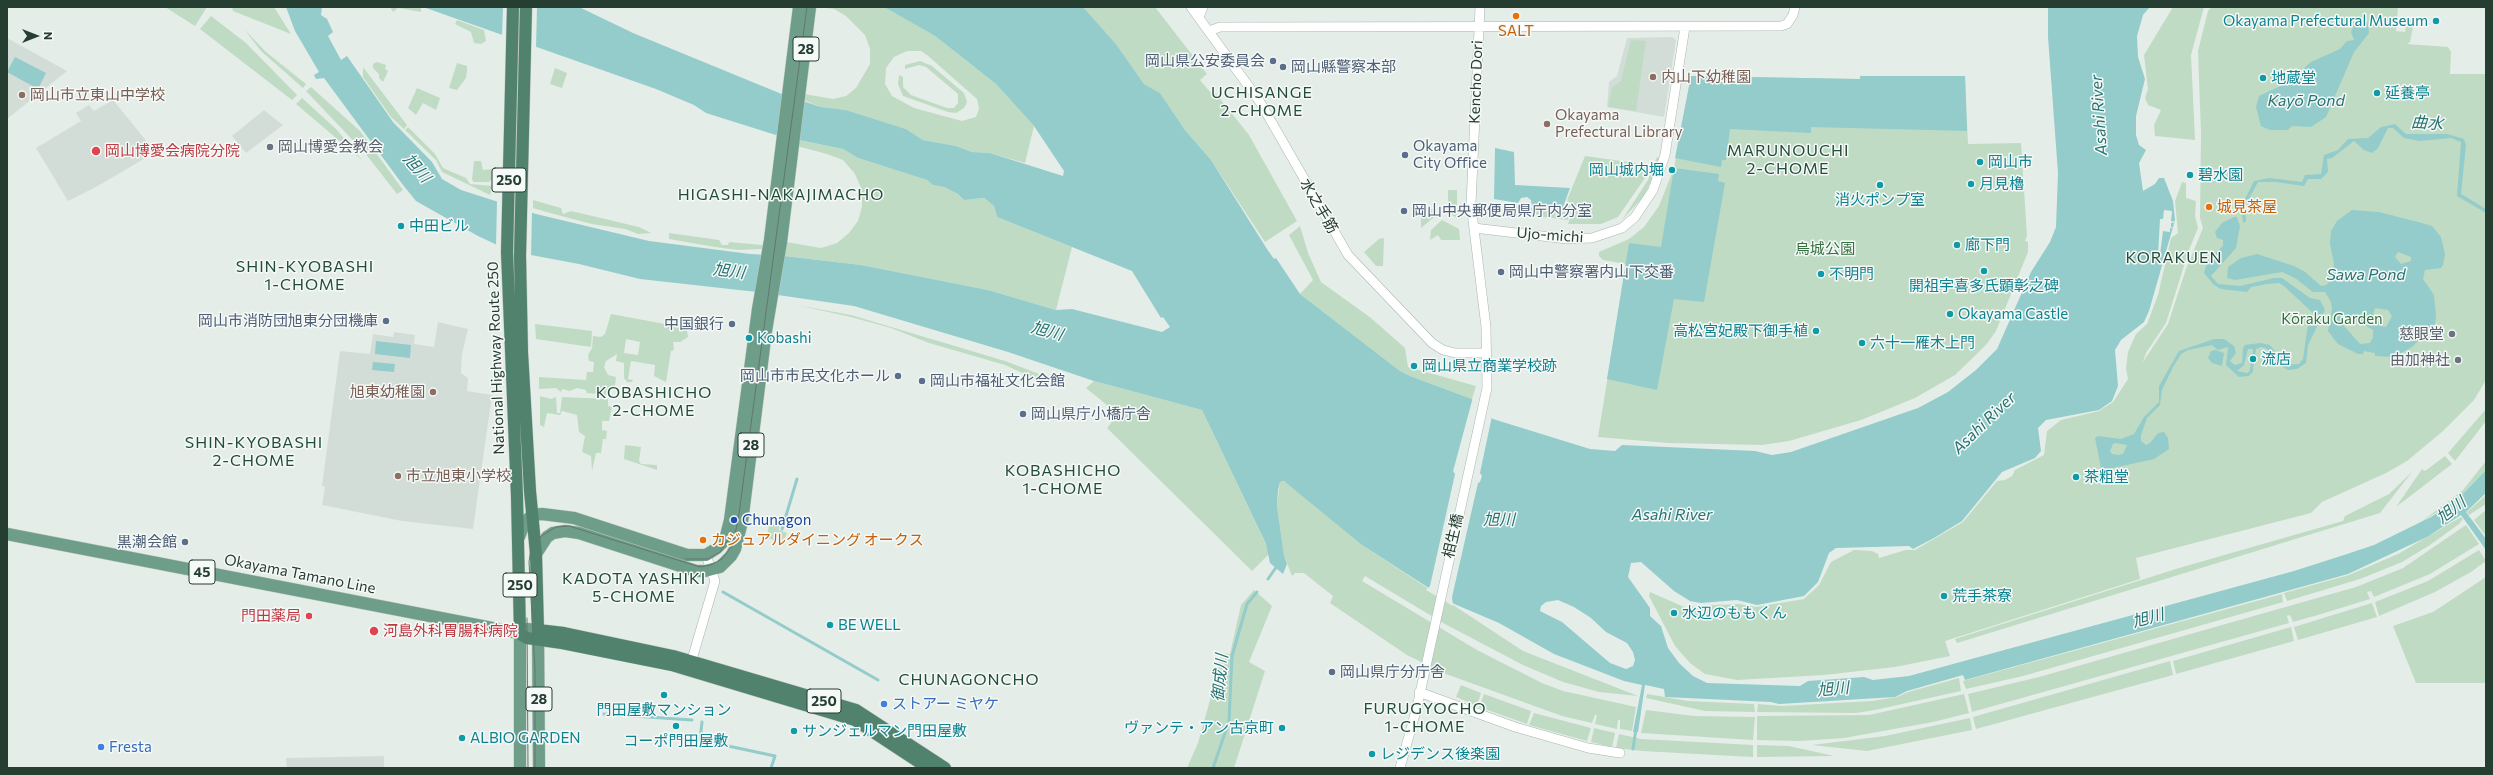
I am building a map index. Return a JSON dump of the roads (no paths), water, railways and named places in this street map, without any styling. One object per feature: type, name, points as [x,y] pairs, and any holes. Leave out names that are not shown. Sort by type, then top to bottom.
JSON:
[{"type":"highway","name":"National Highway Route 250","points":[[513,7],[507,252],[536,554],[538,635]]},
{"type":"highway","name":"National Highway Route 250","points":[[520,634],[516,352],[520,256],[526,7]]},
{"type":"highway","name":"250","points":[[520,634],[527,638],[538,635],[690,666],[856,710],[944,768]]},
{"type":"highway","name":"250","points":[[690,666],[855,720],[928,768]]},
{"type":"main road","name":"28","points":[[706,555],[722,544],[728,529],[776,241],[787,147],[788,90],[799,7]]},
{"type":"main road","name":"28","points":[[787,147],[800,92],[810,7]]},
{"type":"main road","name":"28","points":[[713,570],[731,556],[740,535],[765,301]]},
{"type":"main road","points":[[519,537],[525,522],[532,515],[568,517],[687,555],[706,555]]},
{"type":"main road","points":[[519,537],[534,534],[574,532],[696,571],[713,570]]},
{"type":"main road","points":[[536,554],[544,541],[553,533]]},
{"type":"main road","name":"Okayama Tamano Line","points":[[7,534],[520,634]]},
{"type":"main road","name":"28","points":[[520,634],[520,768]]},
{"type":"main road","name":"28","points":[[538,635],[539,768]]},
{"type":"street","name":"水之手筋","points":[[1191,7],[1260,102],[1348,255],[1432,343],[1443,350],[1456,353],[1487,353]]},
{"type":"street","points":[[1199,17],[1203,7]]},
{"type":"street","name":"Kencho Dori","points":[[1480,7],[1471,204],[1487,353]]},
{"type":"street","points":[[1209,31],[1220,27],[1781,26],[1787,24],[1793,15],[1795,7]]},
{"type":"street","name":"Ujo-michi","points":[[1474,228],[1567,239],[1592,238],[1622,228],[1635,217],[1649,200],[1665,155],[1685,27]]},
{"type":"street","name":"相生橋","points":[[1400,768],[1419,692],[1486,392],[1487,353]]},
{"type":"street","points":[[690,666],[715,581],[713,570],[706,555]]},
{"type":"street","points":[[1419,692],[1515,727],[1588,748],[1620,753]]},
{"type":"water","name":"旭川","points":[[286,7],[322,7],[321,15],[327,19],[333,32],[328,36],[341,60],[347,56],[393,122],[432,162],[442,179],[461,190],[536,214],[649,241],[750,254],[784,256],[861,265],[988,290],[1056,310],[1072,309],[1162,332],[1170,327],[1163,317],[1161,318],[1132,271],[997,217],[994,206],[984,198],[964,200],[958,194],[944,187],[933,185],[927,180],[858,158],[843,149],[779,136],[706,113],[694,105],[656,89],[423,7],[579,7],[633,33],[784,95],[821,107],[846,110],[906,129],[923,140],[956,146],[972,152],[990,153],[1063,176],[1064,171],[1034,126],[996,84],[935,36],[884,7],[1083,7],[1116,44],[1144,84],[1160,93],[1185,130],[1211,160],[1267,249],[1274,259],[1276,258],[1300,294],[1400,371],[1472,399],[1493,419],[1590,449],[1615,451],[1622,445],[1755,451],[1772,455],[1791,452],[1918,408],[1948,392],[1976,370],[1997,349],[2031,272],[2050,242],[2056,227],[2058,173],[2048,37],[2048,7],[2150,7],[2143,15],[2137,36],[2138,57],[2145,79],[2136,116],[2136,135],[2139,145],[2146,150],[2139,163],[2143,191],[2155,184],[2159,178],[2164,178],[2173,201],[2175,220],[2149,311],[2144,322],[2121,340],[2115,350],[2118,386],[2112,401],[2099,410],[2046,420],[2038,428],[2041,451],[2035,458],[2002,472],[1962,521],[1934,538],[1913,549],[1909,546],[1836,548],[1829,553],[1818,582],[1804,596],[1757,605],[1737,600],[1701,603],[1690,601],[1674,591],[1641,562],[1631,563],[1628,577],[1650,608],[1650,616],[1661,626],[1668,648],[1679,663],[1693,676],[1707,683],[1800,686],[1808,681],[1864,677],[1873,680],[1909,676],[2294,571],[2374,545],[2431,517],[2458,499],[2486,470],[2486,493],[2466,512],[2486,539],[2486,550],[2461,515],[2427,537],[2348,574],[1965,680],[1963,675],[1907,691],[1895,697],[1779,704],[1771,702],[1665,697],[1664,689],[1645,685],[1638,732],[1633,732],[1642,685],[1624,681],[1554,654],[1499,623],[1452,603],[1362,545],[1284,481],[1280,482],[1277,506],[1284,555],[1287,564],[1283,574],[1270,563],[1266,544],[1202,410],[1094,381],[1008,352],[854,306],[757,292],[640,279],[579,264],[531,255],[495,244],[478,236],[416,201],[324,78],[316,79],[314,75],[319,72],[295,31]],"holes":[[[1558,600],[1574,607],[1591,618],[1606,632],[1627,643],[1633,652],[1635,660],[1633,666],[1626,669],[1610,663],[1562,622],[1540,611],[1541,606],[1546,602]]]},
{"type":"water","name":"Kayō Pond","points":[[2357,19],[2363,19],[2368,23],[2369,33],[2354,52],[2326,117],[2311,127],[2292,126],[2288,130],[2270,130],[2261,126],[2256,107],[2259,96],[2289,82],[2311,62],[2340,49],[2347,41],[2354,40],[2351,32]]},
{"type":"water","points":[[15,57],[46,73],[38,89],[7,72]]},
{"type":"water","points":[[1691,76],[1860,79],[1860,76],[1965,76],[1967,131],[1811,127],[1811,133],[1730,129],[1726,160],[1722,160],[1721,167],[1675,158]]},
{"type":"water","points":[[2395,124],[2406,134],[2447,134],[2464,139],[2466,145],[2461,194],[2486,209],[2486,213],[2457,196],[2461,142],[2451,138],[2420,141],[2404,138],[2393,128],[2388,128],[2378,148],[2372,153],[2364,150],[2354,141],[2332,158],[2327,159],[2328,172],[2321,179],[2308,179],[2304,186],[2276,182],[2258,182],[2245,206],[2246,221],[2243,223],[2241,207],[2254,181],[2269,178],[2302,182],[2305,175],[2321,174],[2324,155],[2338,150],[2348,139],[2368,138],[2381,127]]},
{"type":"water","points":[[1495,148],[1514,152],[1515,185],[1570,188],[1562,210],[1532,206],[1531,200],[1527,197],[1521,198],[1518,203],[1494,199]]},
{"type":"water","points":[[1674,168],[1719,174],[1718,181],[1725,183],[1704,302],[1674,299],[1657,390],[1607,379],[1629,243],[1661,247]]},
{"type":"water","name":"Sawa Pond","points":[[2352,210],[2379,212],[2432,226],[2441,237],[2445,254],[2443,265],[2441,268],[2425,270],[2423,279],[2434,295],[2436,315],[2435,324],[2412,347],[2394,357],[2375,356],[2375,353],[2364,351],[2363,354],[2358,354],[2338,344],[2328,331],[2332,309],[2331,302],[2325,292],[2313,292],[2295,278],[2282,272],[2235,280],[2227,278],[2228,267],[2241,258],[2257,254],[2294,266],[2305,272],[2321,286],[2326,285],[2330,281],[2334,264],[2330,244],[2331,231],[2337,221]],"holes":[[[2398,252],[2411,257],[2411,261],[2401,264],[2395,257]],[[2375,308],[2388,310],[2392,316],[2386,327],[2381,326],[2373,314]],[[2347,320],[2358,321],[2373,330],[2373,337],[2370,343],[2360,344],[2344,326],[2343,322]]]},
{"type":"water","points":[[2237,217],[2240,226],[2236,248],[2211,276],[2218,284],[2240,286],[2274,278],[2282,278],[2310,298],[2320,300],[2325,310],[2308,345],[2306,363],[2297,369],[2288,370],[2278,364],[2267,349],[2261,347],[2256,349],[2248,349],[2244,365],[2237,371],[2247,373],[2254,369],[2249,376],[2239,377],[2226,365],[2228,347],[2218,350],[2212,345],[2188,350],[2181,354],[2173,367],[2162,390],[2160,405],[2147,418],[2141,435],[2141,441],[2146,445],[2150,443],[2158,433],[2164,432],[2168,438],[2169,449],[2154,459],[2104,470],[2101,468],[2095,438],[2098,436],[2121,439],[2134,434],[2144,417],[2159,402],[2159,386],[2179,351],[2214,339],[2224,339],[2234,346],[2236,353],[2230,361],[2235,365],[2242,363],[2243,348],[2245,345],[2260,343],[2270,345],[2286,365],[2299,364],[2303,359],[2308,324],[2314,318],[2314,314],[2284,286],[2279,283],[2267,284],[2251,287],[2247,292],[2221,289],[2214,285],[2204,273],[2208,260],[2223,246],[2223,240],[2217,238],[2215,232],[2222,223]],"holes":[[[2116,443],[2127,445],[2123,454],[2112,454],[2110,451],[2113,444]]]},
{"type":"water","points":[[376,341],[411,345],[410,358],[375,354]]},
{"type":"water","points":[[2216,350],[2224,353],[2222,366],[2212,363],[2208,358],[2211,351]]},
{"type":"water","points":[[373,362],[395,364],[394,372],[372,370]]},
{"type":"waterway","points":[[2251,372],[2255,346]]},
{"type":"waterway","points":[[782,529],[797,479]]},
{"type":"waterway","points":[[1268,579],[1277,566]]},
{"type":"waterway","points":[[723,592],[878,680]]},
{"type":"waterway","name":"御成川","points":[[1213,768],[1229,721],[1232,656],[1247,604],[1257,592]]},
{"type":"waterway","points":[[604,714],[692,720]]},
{"type":"waterway","points":[[702,722],[700,740],[775,756],[771,768]]},
{"type":"waterway","points":[[1633,749],[1636,729]]},
{"type":"tram line","points":[[535,768],[535,669],[529,562],[531,549],[538,538],[556,527],[569,526],[700,567],[711,565],[722,559],[732,546],[738,521],[807,7]]},
{"type":"tram line","points":[[686,559],[708,559],[720,552],[731,535]]},
{"type":"tram line","points":[[527,618],[528,768]]},
{"type":"place","name":"SALT","points":[[1516,16]]},
{"type":"place","name":"Okayama Prefectural Museum","points":[[2436,21]]},
{"type":"place","name":"岡山県公安委員会","points":[[1273,61]]},
{"type":"place","name":"岡山縣警察本部","points":[[1283,67]]},
{"type":"place","name":"内山下幼稚園","points":[[1653,77]]},
{"type":"place","name":"地蔵堂","points":[[2263,78]]},
{"type":"place","name":"延養亭","points":[[2377,93]]},
{"type":"place","name":"岡山市立東山中学校","points":[[22,95]]},
{"type":"place","name":"Okayama Prefectural Library","points":[[1547,124]]},
{"type":"place","name":"岡山博愛会教会","points":[[270,147]]},
{"type":"place","name":"岡山博愛会病院分院","points":[[96,151]]},
{"type":"place","name":"Okayama City Office","points":[[1405,155]]},
{"type":"place","name":"岡山市","points":[[1980,162]]},
{"type":"place","name":"岡山城内堀","points":[[1672,170]]},
{"type":"place","name":"碧水園","points":[[2190,175]]},
{"type":"place","name":"月見櫓","points":[[1971,184]]},
{"type":"place","name":"消火ポンプ室","points":[[1880,185]]},
{"type":"place","name":"城見茶屋","points":[[2209,207]]},
{"type":"place","name":"岡山中央郵便局県庁内分室","points":[[1404,211]]},
{"type":"place","name":"中田ビル","points":[[401,226]]},
{"type":"place","name":"廊下門","points":[[1957,245]]},
{"type":"place","name":"開祖宇喜多氏顕彰之碑","points":[[1984,271]]},
{"type":"place","name":"岡山中警察署内山下交番","points":[[1501,272]]},
{"type":"place","name":"不明門","points":[[1821,274]]},
{"type":"place","name":"Okayama Castle","points":[[1950,314]]},
{"type":"place","name":"岡山市消防団旭東分団機庫","points":[[386,321]]},
{"type":"place","name":"中国銀行","points":[[732,324]]},
{"type":"place","name":"高松宮妃殿下御手植","points":[[1816,331]]},
{"type":"place","name":"慈眼堂","points":[[2452,334]]},
{"type":"place","name":"Kobashi","points":[[749,338]]},
{"type":"place","name":"六十一雁木上門","points":[[1862,343]]},
{"type":"place","name":"流店","points":[[2253,359]]},
{"type":"place","name":"由加神社","points":[[2458,360]]},
{"type":"place","name":"岡山県立商業学校跡","points":[[1414,366]]},
{"type":"place","name":"岡山市市民文化ホール","points":[[898,376]]},
{"type":"place","name":"岡山市福祉文化会館","points":[[922,381]]},
{"type":"place","name":"旭東幼稚園","points":[[433,392]]},
{"type":"place","name":"岡山県庁小橋庁舎","points":[[1023,414]]},
{"type":"place","name":"市立旭東小学校","points":[[398,476]]},
{"type":"place","name":"茶粗堂","points":[[2076,477]]},
{"type":"place","name":"Chunagon","points":[[734,520]]},
{"type":"place","name":"カジュアルダイニング オークス","points":[[703,540]]},
{"type":"place","name":"黒潮会館","points":[[185,542]]},
{"type":"place","name":"荒手茶寮","points":[[1944,596]]},
{"type":"place","name":"水辺のももくん","points":[[1674,613]]},
{"type":"place","name":"門田薬局","points":[[309,616]]},
{"type":"place","name":"BE WELL","points":[[830,625]]},
{"type":"place","name":"河島外科胃腸科病院","points":[[374,631]]},
{"type":"place","name":"岡山県庁分庁舎","points":[[1332,672]]},
{"type":"place","name":"門田屋敷マンション","points":[[664,695]]},
{"type":"place","name":"ストアー ミヤケ","points":[[884,704]]},
{"type":"place","name":"コーポ門田屋敷","points":[[676,726]]},
{"type":"place","name":"ヴァンテ・アン古京町","points":[[1282,728]]},
{"type":"place","name":"サンジェルマン門田屋敷","points":[[794,731]]},
{"type":"place","name":"ALBIO GARDEN","points":[[462,738]]},
{"type":"place","name":"Fresta","points":[[101,747]]},
{"type":"place","name":"レジデンス後楽園","points":[[1372,754]]},
{"type":"district","name":"UCHISANGE 2-CHOME","points":[[1262,102]]},
{"type":"district","name":"MARUNOUCHI 2-CHOME","points":[[1788,160]]},
{"type":"district","name":"HIGASHI-NAKAJIMACHO","points":[[781,195]]},
{"type":"district","name":"KORAKUEN","points":[[2174,258]]},
{"type":"district","name":"SHIN-KYOBASHI 1-CHOME","points":[[305,276]]},
{"type":"district","name":"KOBASHICHO 2-CHOME","points":[[654,402]]},
{"type":"district","name":"SHIN-KYOBASHI 2-CHOME","points":[[254,452]]},
{"type":"district","name":"KOBASHICHO 1-CHOME","points":[[1063,480]]},
{"type":"district","name":"KADOTA YASHIKI 5-CHOME","points":[[634,588]]},
{"type":"district","name":"CHUNAGONCHO","points":[[969,680]]},
{"type":"district","name":"FURUGYOCHO 1-CHOME","points":[[1425,718]]},
{"type":"water label","name":"Asahi River","points":[[2099,115]]},
{"type":"water label","name":"曲水","points":[[2427,123]]},
{"type":"water label","name":"Asahi River","points":[[1984,423]]},
{"type":"water label","name":"Asahi River","points":[[1672,515]]},
{"type":"park label","name":"烏城公園","points":[[1825,249]]},
{"type":"park label","name":"Kōraku Garden","points":[[2332,319]]}]
